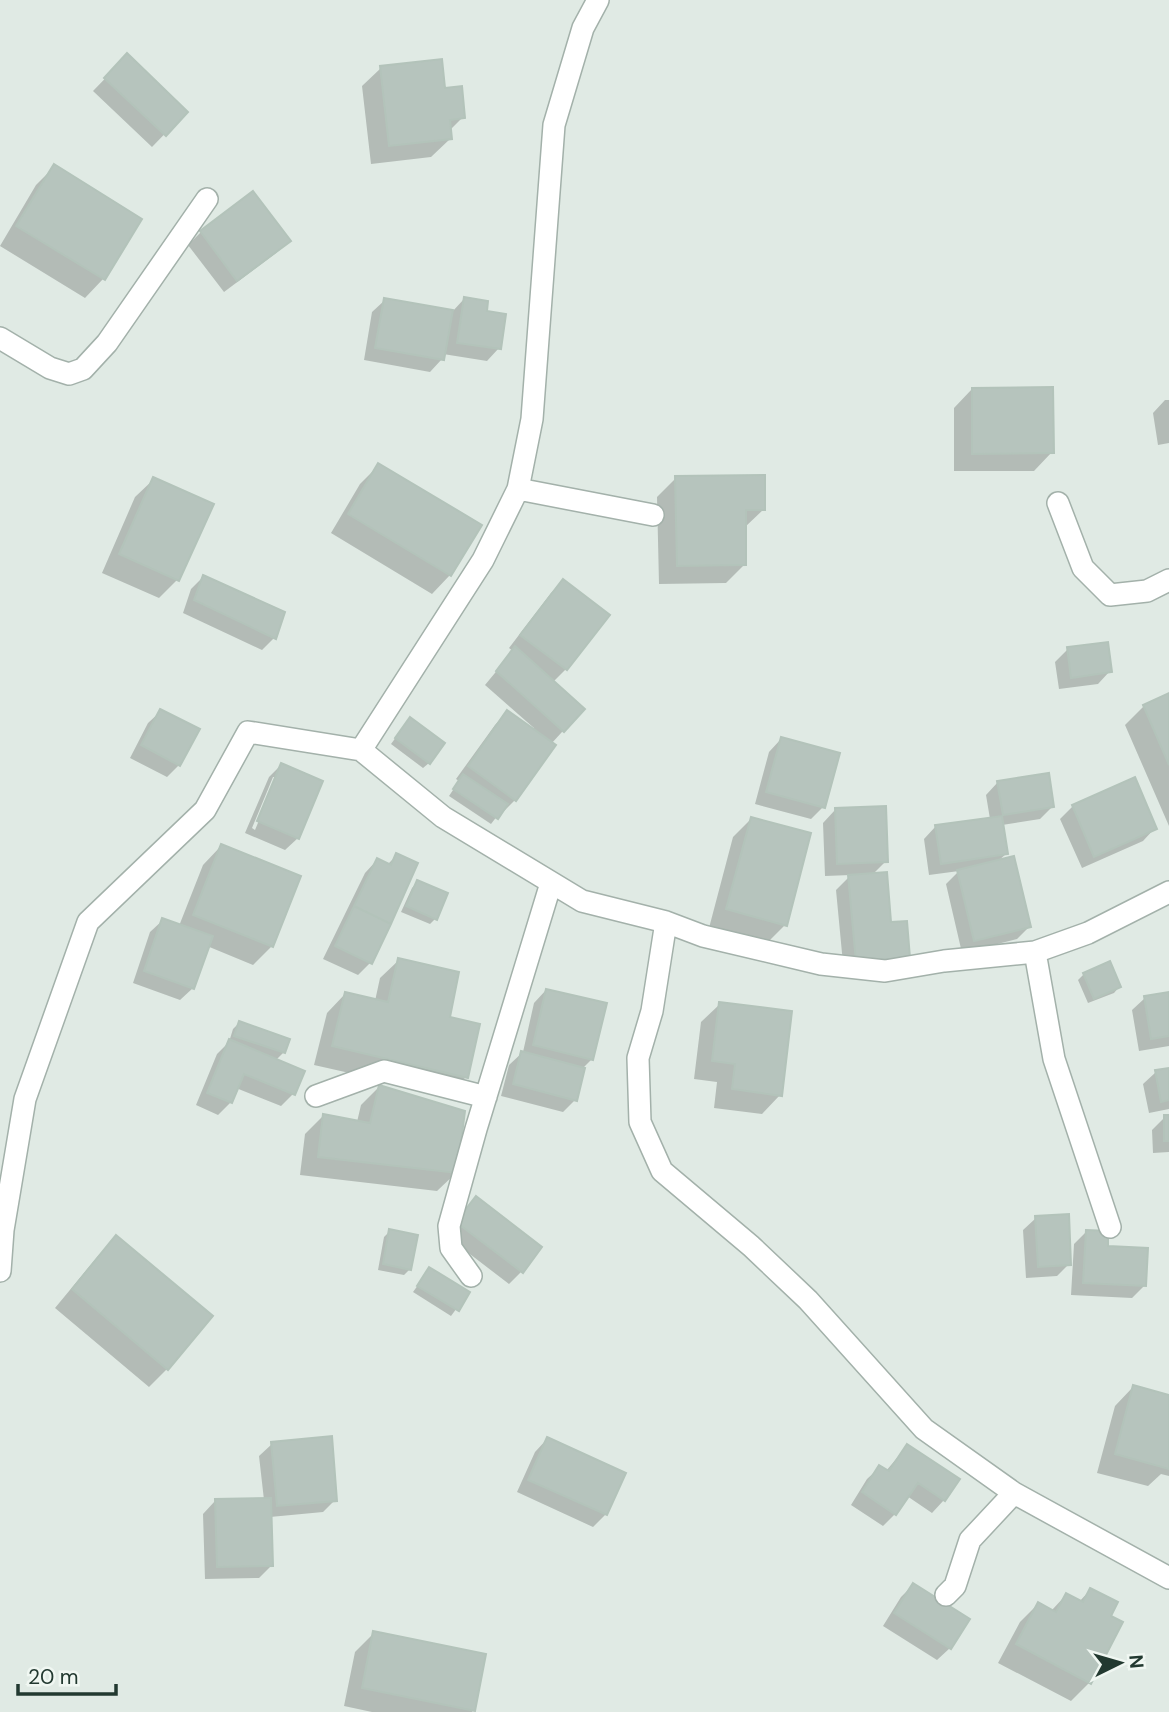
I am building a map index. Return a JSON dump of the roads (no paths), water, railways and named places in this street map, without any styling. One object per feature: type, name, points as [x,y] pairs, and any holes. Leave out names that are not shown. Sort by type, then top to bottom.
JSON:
[{"type":"street","points":[[361,750],[483,560],[518,489],[533,419],[554,125],[583,27],[598,0]]},
{"type":"street","points":[[0,338],[50,368],[69,374],[83,369],[107,343],[207,199]]},
{"type":"street","points":[[518,489],[653,515]]},
{"type":"street","points":[[1058,503],[1083,568],[1110,595],[1147,591],[1169,580]]},
{"type":"street","points":[[0,1272],[3,1230],[26,1100],[88,922],[205,810],[248,732],[361,750],[443,817],[582,901],[666,922],[703,936],[821,964],[885,971],[944,961],[1035,952],[1088,933],[1169,892]]},
{"type":"street","points":[[471,1276],[451,1248],[449,1226],[551,883]]},
{"type":"street","points":[[666,922],[652,1011],[638,1058],[640,1122],[662,1171],[751,1246],[808,1300],[924,1429],[1014,1493],[1169,1578]]},
{"type":"street","points":[[1035,952],[1054,1059],[1110,1227]]},
{"type":"street","points":[[316,1096],[384,1071],[486,1097]]},
{"type":"street","points":[[946,1595],[955,1586],[970,1540],[1014,1493]]}]
